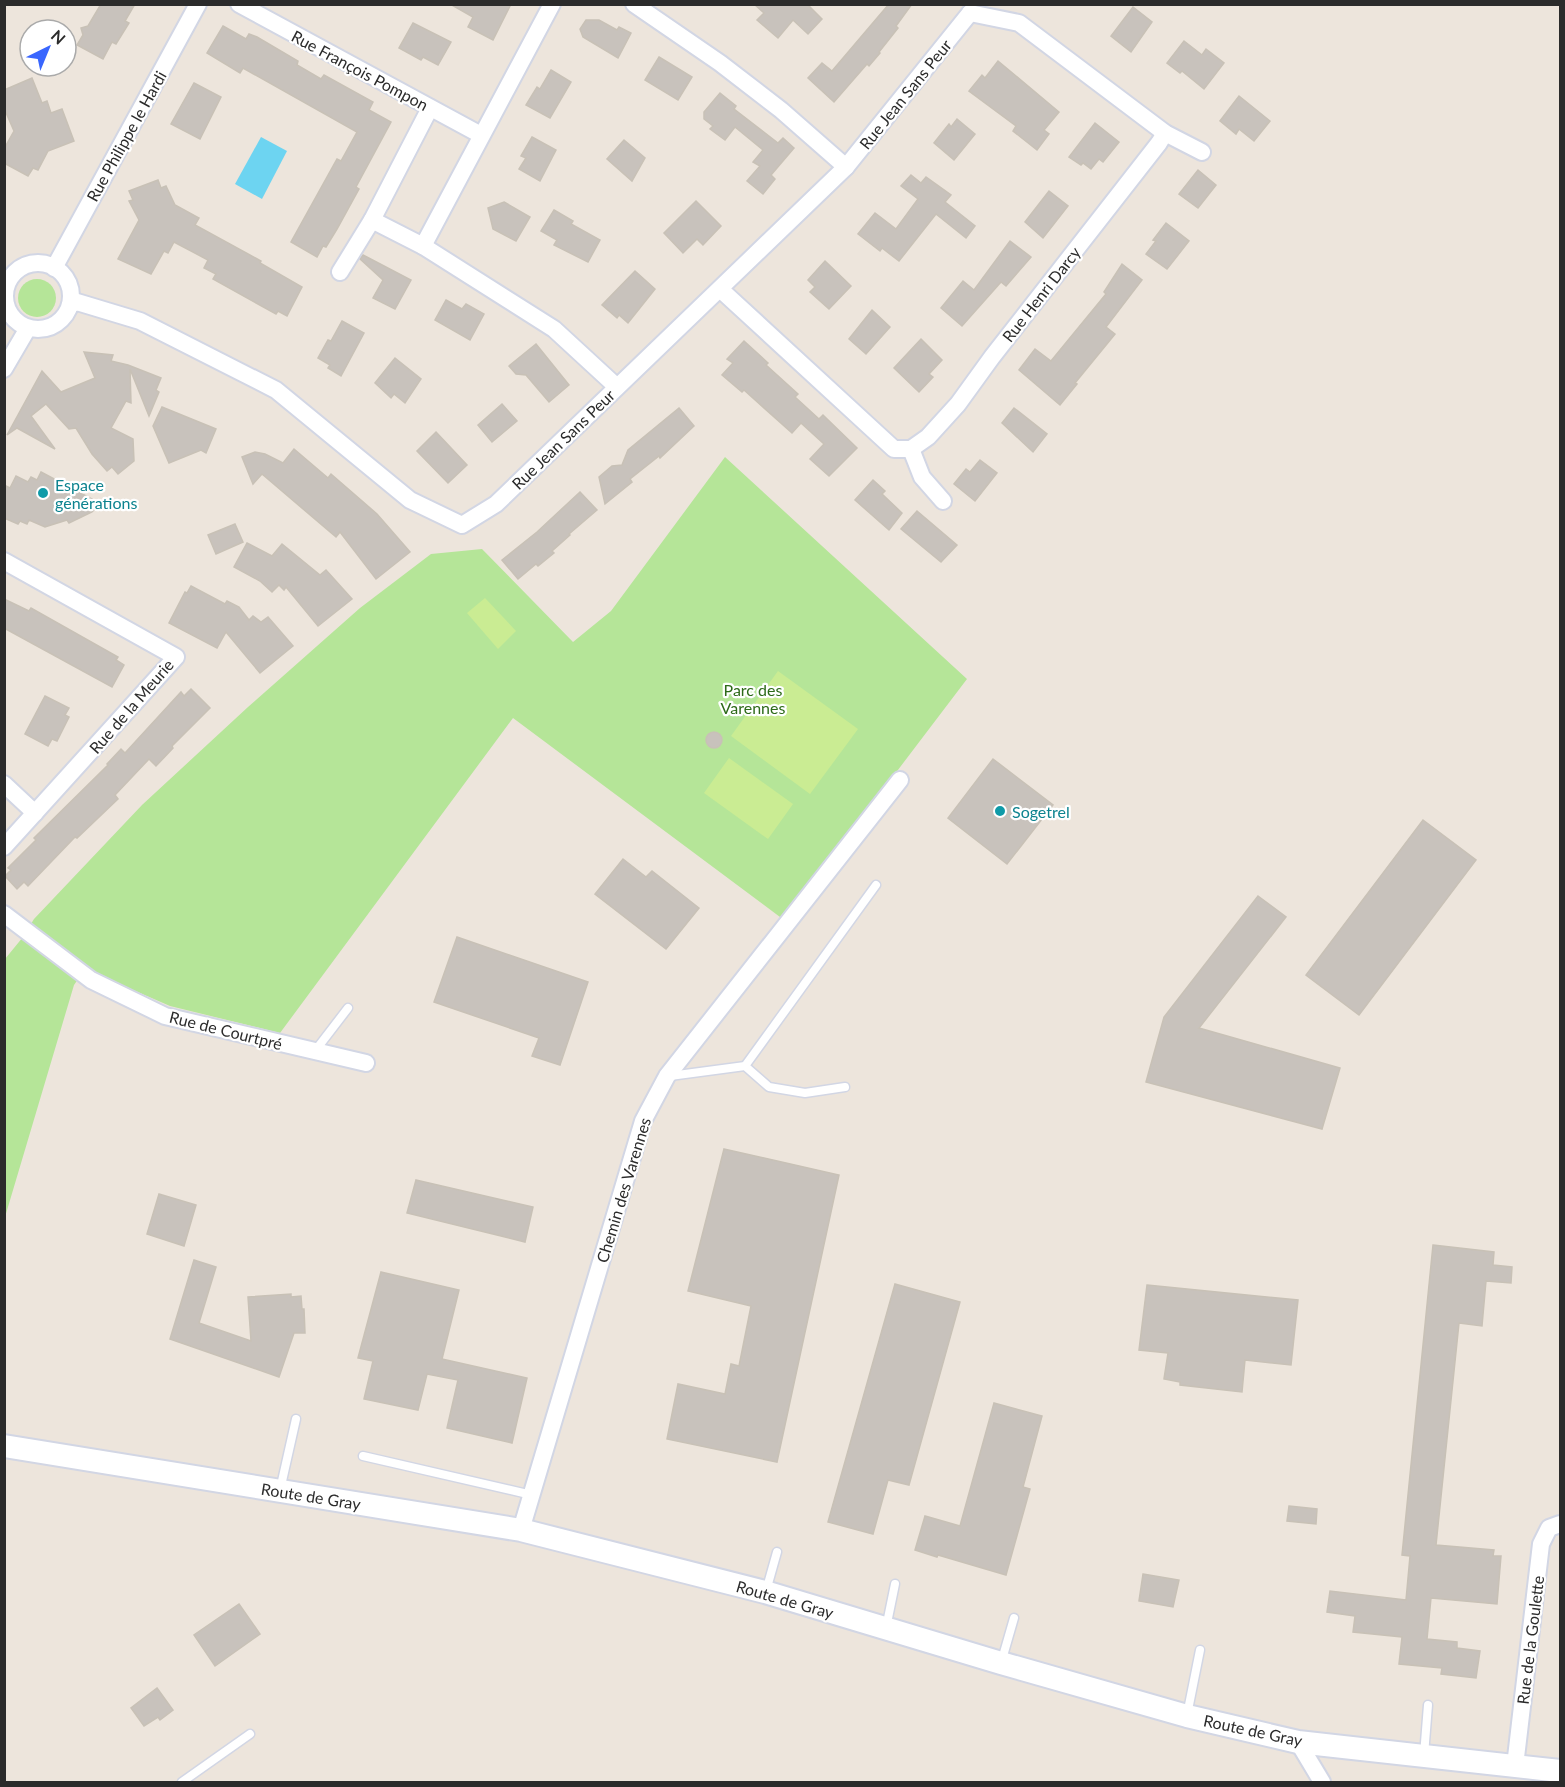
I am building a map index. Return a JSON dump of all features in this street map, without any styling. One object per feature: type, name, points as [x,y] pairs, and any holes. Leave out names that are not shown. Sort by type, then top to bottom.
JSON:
[{"type":"main road","name":"Route de Gray","points":[[4,1446],[521,1530],[765,1592],[1001,1664],[1187,1716],[1298,1742],[1560,1771]]},
{"type":"street","name":"Rue Philippe le Hardi","points":[[54,268],[198,4]]},
{"type":"street","name":"Rue François Pompon","points":[[239,4],[481,135]]},
{"type":"street","points":[[423,246],[552,4]]},
{"type":"street","points":[[634,4],[720,63],[781,110],[846,167]]},
{"type":"street","points":[[969,9],[1018,23],[1165,133],[1202,152]]},
{"type":"street","name":"Rue Jean Sans Peur","points":[[70,305],[77,302],[140,321],[276,390],[410,500],[462,525],[496,504],[846,167],[969,9]]},
{"type":"street","points":[[340,272],[372,220],[430,108]]},
{"type":"street","name":"Rue Henri Darcy","points":[[911,449],[928,437],[958,404],[1165,133]]},
{"type":"street","points":[[372,220],[423,246],[554,329],[617,387]]},
{"type":"street","points":[[36,263],[54,268],[63,275],[68,284],[71,294],[70,305],[58,322],[49,327],[28,328],[11,316],[6,306],[8,269],[36,263]]},
{"type":"street","points":[[720,289],[894,449],[911,449],[922,477],[943,501]]},
{"type":"street","points":[[4,369],[28,328]]},
{"type":"street","name":"Rue de la Meurie","points":[[4,561],[176,657],[4,847]]},
{"type":"street","name":"Chemin des Varennes","points":[[521,1530],[643,1120],[667,1076],[900,780]]},
{"type":"street","points":[[4,784],[35,813]]},
{"type":"street","name":"Rue de Courtpré","points":[[4,914],[91,980],[165,1016],[366,1063]]},
{"type":"street","name":"Rue de la Goulette","points":[[1515,1766],[1541,1544],[1549,1528],[1560,1524]]},
{"type":"street","points":[[1298,1742],[1322,1782]]},
{"type":"lane","points":[[667,1076],[745,1066],[876,885]]},
{"type":"lane","points":[[315,1051],[348,1008]]},
{"type":"lane","points":[[745,1066],[769,1087],[805,1093],[845,1087]]},
{"type":"lane","points":[[280,1491],[296,1419]]},
{"type":"lane","points":[[363,1456],[531,1495]]},
{"type":"lane","points":[[765,1592],[777,1552]]},
{"type":"lane","points":[[886,1628],[895,1584]]},
{"type":"lane","points":[[1001,1664],[1014,1618]]},
{"type":"lane","points":[[1187,1716],[1200,1650]]},
{"type":"lane","points":[[1424,1755],[1428,1705]]},
{"type":"lane","points":[[182,1782],[250,1734]]},
{"type":"green space","points":[[37,279],[50,285],[56,298],[50,311],[37,317],[24,311],[18,298],[24,285]]},
{"type":"green space","name":"Parc des Varennes","points":[[725,457],[967,679],[784,920],[513,718],[280,1033],[170,1006],[85,969],[74,985],[5,1217],[5,959],[34,919],[142,805],[360,608],[431,554],[482,549],[573,642],[611,611]]},
{"type":"green space","points":[[485,598],[516,631],[498,649],[467,613]]},
{"type":"green space","points":[[778,671],[858,729],[810,794],[731,736]]},
{"type":"green space","points":[[729,758],[793,804],[768,839],[704,793]]},
{"type":"water","points":[[261,137],[287,151],[262,199],[235,184]]},
{"type":"building","points":[[101,4],[135,4],[125,21],[129,23],[116,44],[112,42],[103,59],[78,46],[83,35],[81,28],[88,26]]},
{"type":"building","points":[[450,4],[511,4],[493,40],[468,27],[473,17]]},
{"type":"building","points":[[754,4],[807,4],[822,19],[808,34],[793,20],[778,38],[757,20],[764,13]]},
{"type":"building","points":[[889,4],[912,4],[880,53],[869,66],[867,64],[834,102],[808,78],[822,63],[832,71]]},
{"type":"building","points":[[1133,7],[1152,22],[1131,52],[1111,36]]},
{"type":"building","points":[[586,20],[599,20],[617,30],[619,27],[631,33],[618,58],[583,37],[580,29]]},
{"type":"building","points":[[413,23],[451,42],[438,65],[423,57],[421,60],[399,48]]},
{"type":"building","points":[[223,26],[246,39],[249,34],[257,37],[298,61],[297,65],[321,79],[324,75],[373,102],[369,110],[391,122],[356,187],[359,189],[326,247],[323,246],[317,257],[291,242],[337,159],[341,161],[357,132],[243,68],[240,73],[207,53]]},
{"type":"building","points":[[1184,41],[1202,55],[1206,49],[1224,63],[1204,89],[1182,71],[1180,73],[1167,63]]},
{"type":"building","points":[[659,57],[692,77],[678,100],[645,80]]},
{"type":"building","points":[[998,61],[1059,112],[1044,130],[1049,134],[1037,150],[1013,131],[1016,126],[969,91],[982,75],[985,78]]},
{"type":"building","points":[[551,70],[571,82],[550,118],[526,105],[537,87],[540,89]]},
{"type":"building","points":[[32,78],[42,103],[47,101],[51,113],[62,109],[74,141],[48,151],[38,170],[33,168],[28,176],[4,163],[4,149],[14,131],[4,108],[4,90]]},
{"type":"building","points":[[194,83],[221,97],[200,139],[171,124]]},
{"type":"building","points":[[720,93],[736,106],[734,109],[778,143],[783,138],[794,148],[771,175],[775,179],[763,194],[747,181],[760,166],[753,162],[763,150],[735,127],[725,140],[710,129],[713,126],[704,119],[704,112]]},
{"type":"building","points":[[1239,96],[1270,121],[1254,141],[1239,129],[1236,134],[1220,121]]},
{"type":"building","points":[[957,119],[975,134],[954,160],[934,143],[949,124],[951,127]]},
{"type":"building","points":[[1095,123],[1119,142],[1103,162],[1099,159],[1091,169],[1069,157]]},
{"type":"building","points":[[532,137],[556,150],[540,181],[519,169],[526,158],[521,156]]},
{"type":"building","points":[[624,140],[645,158],[632,181],[607,159]]},
{"type":"building","points":[[1198,170],[1216,185],[1198,208],[1179,194]]},
{"type":"building","points":[[911,175],[921,183],[926,177],[951,195],[945,202],[975,226],[966,238],[936,214],[899,261],[882,248],[880,251],[858,234],[875,213],[896,229],[918,199],[901,186]]},
{"type":"building","points":[[158,180],[161,188],[166,186],[175,205],[199,218],[195,225],[261,261],[260,263],[302,287],[287,316],[278,311],[276,314],[213,279],[216,274],[204,268],[208,260],[174,242],[168,253],[164,251],[151,274],[118,259],[139,220],[129,201],[133,200],[129,191]]},
{"type":"building","points":[[1049,191],[1068,206],[1043,238],[1025,222]]},
{"type":"building","points":[[696,201],[721,226],[703,245],[697,239],[683,253],[664,233]]},
{"type":"building","points":[[504,202],[530,217],[516,241],[493,229],[488,208]]},
{"type":"building","points":[[554,210],[573,221],[571,224],[600,240],[588,262],[554,245],[557,240],[541,231]]},
{"type":"building","points":[[1166,223],[1189,241],[1167,269],[1146,254]]},
{"type":"building","points":[[1010,241],[1031,257],[1006,286],[1001,282],[962,326],[941,308],[963,281],[974,290]]},
{"type":"building","points":[[363,255],[411,280],[395,309],[373,298],[383,280],[360,259]]},
{"type":"building","points":[[825,261],[851,286],[829,309],[810,292],[815,287],[808,280]]},
{"type":"building","points":[[1122,264],[1142,280],[1106,327],[1115,334],[1060,405],[1019,370],[1035,349],[1051,361],[1106,294],[1104,292]]},
{"type":"building","points":[[635,271],[655,289],[628,323],[619,315],[617,318],[602,305]]},
{"type":"building","points":[[446,300],[462,309],[466,304],[484,314],[470,340],[435,320]]},
{"type":"building","points":[[872,310],[890,327],[866,354],[849,339]]},
{"type":"building","points":[[342,321],[364,333],[341,376],[328,368],[330,365],[318,358]]},
{"type":"building","points":[[921,339],[942,360],[929,374],[933,377],[919,392],[894,368]]},
{"type":"building","points":[[744,341],[798,394],[795,397],[819,419],[823,415],[857,448],[829,476],[810,459],[824,444],[801,423],[792,433],[744,390],[742,392],[722,375],[733,363],[727,359]]},
{"type":"building","points":[[536,344],[569,385],[549,402],[526,375],[516,374],[509,366]]},
{"type":"building","points":[[84,352],[113,355],[111,361],[161,378],[156,390],[159,392],[149,416],[130,369],[131,403],[126,401],[111,428],[133,439],[134,461],[118,474],[112,467],[107,471],[92,454],[76,428],[69,429],[46,404],[31,416],[55,449],[17,428],[7,435],[42,371],[61,392],[95,378]]},
{"type":"building","points":[[395,358],[421,379],[405,403],[394,394],[391,398],[375,383]]},
{"type":"building","points":[[502,404],[517,421],[492,442],[478,425]]},
{"type":"building","points":[[162,407],[216,429],[206,453],[201,450],[169,463],[153,426]]},
{"type":"building","points":[[679,408],[694,426],[660,458],[659,456],[630,479],[632,482],[605,504],[599,477],[612,466],[622,465],[628,450]]},
{"type":"building","points":[[1014,408],[1047,434],[1033,452],[1002,423]]},
{"type":"building","points":[[436,432],[467,465],[448,483],[417,451]]},
{"type":"building","points":[[294,449],[328,478],[331,474],[377,514],[410,552],[376,579],[340,532],[336,537],[262,474],[253,484],[242,457],[255,452],[283,463]]},
{"type":"building","points":[[980,460],[997,473],[975,501],[954,484],[966,469],[970,472]]},
{"type":"building","name":"Espace générations","points":[[41,472],[92,499],[98,506],[92,512],[69,523],[67,520],[45,527],[29,520],[27,524],[20,521],[18,524],[4,518],[4,485],[10,488],[16,476],[28,482],[31,477],[37,480]]},
{"type":"building","points":[[873,480],[885,491],[882,494],[902,513],[889,530],[855,500]]},
{"type":"building","points":[[580,492],[597,510],[552,551],[554,553],[518,579],[502,560],[537,532]]},
{"type":"building","points":[[917,511],[957,545],[941,562],[901,529]]},
{"type":"building","points":[[235,524],[243,542],[216,554],[208,535]]},
{"type":"building","points":[[247,543],[272,556],[282,544],[320,575],[326,570],[352,599],[318,626],[286,587],[284,590],[279,585],[272,592],[260,581],[234,567]]},
{"type":"building","points":[[191,586],[225,604],[227,601],[239,607],[249,620],[253,616],[261,622],[268,617],[293,646],[260,673],[226,632],[217,648],[169,623],[185,592],[187,593]]},
{"type":"building","points":[[4,599],[29,611],[31,608],[118,657],[116,660],[124,665],[112,687],[4,628]]},
{"type":"building","points":[[191,689],[210,708],[172,746],[173,748],[156,766],[149,759],[115,795],[118,799],[77,838],[75,837],[28,886],[24,882],[17,889],[5,876],[11,870],[8,868],[36,840],[34,838],[108,765],[121,749],[125,753],[181,692],[184,696]]},
{"type":"building","points":[[45,696],[69,708],[65,715],[69,717],[57,741],[52,739],[48,746],[25,734]]},
{"type":"building","points":[[711,732],[717,732],[722,740],[720,746],[711,748],[706,743],[706,737]]},
{"type":"building","name":"Sogetrel","points":[[993,759],[1053,805],[1007,864],[948,818]]},
{"type":"building","points":[[1423,820],[1476,860],[1359,1015],[1306,975]]},
{"type":"building","points":[[623,859],[646,877],[652,871],[699,908],[666,949],[595,894]]},
{"type":"building","points":[[1258,896],[1286,917],[1199,1028],[1340,1068],[1322,1129],[1146,1082],[1164,1017]]},
{"type":"building","points":[[457,937],[588,982],[560,1065],[532,1056],[539,1038],[434,1002]]},
{"type":"building","points":[[724,1149],[839,1175],[777,1462],[667,1439],[678,1384],[725,1394],[731,1364],[739,1366],[751,1306],[688,1291]]},
{"type":"building","points":[[416,1180],[533,1207],[525,1242],[407,1213]]},
{"type":"building","points":[[159,1194],[196,1205],[184,1246],[147,1234]]},
{"type":"building","points":[[1433,1245],[1494,1252],[1493,1265],[1512,1267],[1511,1283],[1486,1281],[1482,1326],[1459,1323],[1436,1545],[1494,1550],[1493,1556],[1501,1556],[1497,1604],[1431,1598],[1427,1639],[1457,1642],[1457,1648],[1480,1651],[1476,1678],[1441,1674],[1442,1668],[1399,1664],[1402,1637],[1353,1632],[1355,1616],[1327,1612],[1330,1591],[1406,1600],[1410,1556],[1402,1555]]},
{"type":"building","points":[[194,1260],[216,1267],[199,1323],[251,1341],[248,1297],[291,1294],[291,1297],[301,1296],[305,1333],[294,1333],[279,1377],[170,1339]]},
{"type":"building","points":[[381,1272],[459,1290],[442,1359],[527,1378],[512,1443],[447,1428],[458,1380],[427,1374],[418,1410],[364,1399],[373,1361],[358,1358]]},
{"type":"building","points":[[895,1284],[960,1302],[909,1485],[888,1480],[873,1534],[828,1522]]},
{"type":"building","points":[[1147,1285],[1298,1300],[1291,1365],[1245,1360],[1242,1392],[1180,1385],[1180,1382],[1164,1379],[1168,1353],[1139,1350]]},
{"type":"building","points":[[994,1403],[1042,1416],[1023,1487],[1030,1489],[1006,1575],[915,1550],[925,1516],[960,1526]]},
{"type":"building","points":[[1289,1506],[1317,1509],[1316,1524],[1287,1521]]},
{"type":"building","points":[[1143,1574],[1179,1580],[1173,1607],[1139,1601]]},
{"type":"building","points":[[239,1604],[260,1634],[215,1666],[194,1635]]},
{"type":"building","points":[[157,1688],[173,1710],[160,1720],[158,1717],[144,1726],[131,1708]]},
{"type":"place","name":"Espace générations","points":[[43,493]]},
{"type":"place","name":"Sogetrel","points":[[1000,811]]}]
